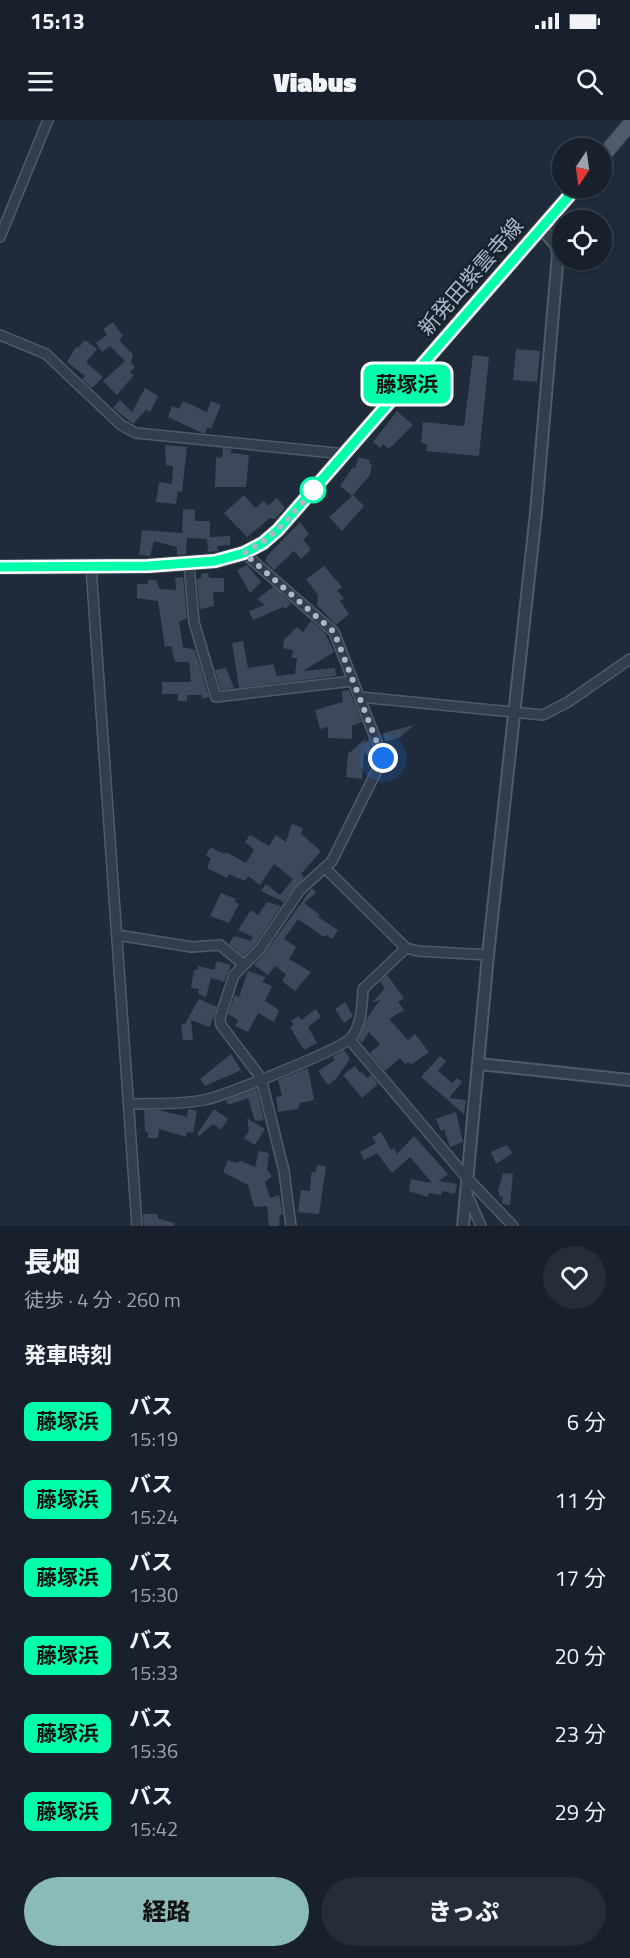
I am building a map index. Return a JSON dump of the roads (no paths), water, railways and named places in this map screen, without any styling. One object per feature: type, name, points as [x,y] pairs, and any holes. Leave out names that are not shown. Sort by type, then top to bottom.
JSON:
[{"type":"main road","points":[[612,145],[630,124]]},
{"type":"main road","name":"新発田紫雲寺線","points":[[0,567],[189,564],[244,553],[263,543],[278,530],[567,198]]},
{"type":"street","points":[[0,237],[48,120]]},
{"type":"street","points":[[463,1226],[488,955],[536,512],[558,254],[556,245],[541,228]]},
{"type":"street","points":[[0,334],[46,354],[121,425],[136,433],[345,454]]},
{"type":"street","points":[[244,553],[330,626],[383,758],[339,849],[326,868],[300,890],[260,948],[234,975],[222,1012],[221,1025],[261,1078],[284,1171],[291,1226]]},
{"type":"street","points":[[189,564],[194,622],[216,697],[353,681]]},
{"type":"street","points":[[92,567],[137,1226]]},
{"type":"street","points":[[360,697],[543,715],[568,702],[630,659]]},
{"type":"street","points":[[326,868],[406,948],[418,951],[488,955]]},
{"type":"street","points":[[117,935],[192,947],[220,945],[243,964]]},
{"type":"street","points":[[129,1104],[203,1100],[221,1096],[261,1078],[314,1059],[350,1040],[360,1023],[363,988],[406,948]]},
{"type":"street","points":[[350,1040],[467,1178],[513,1226]]},
{"type":"street","points":[[479,1064],[630,1080]]},
{"type":"street","points":[[466,1192],[481,1226]]}]
